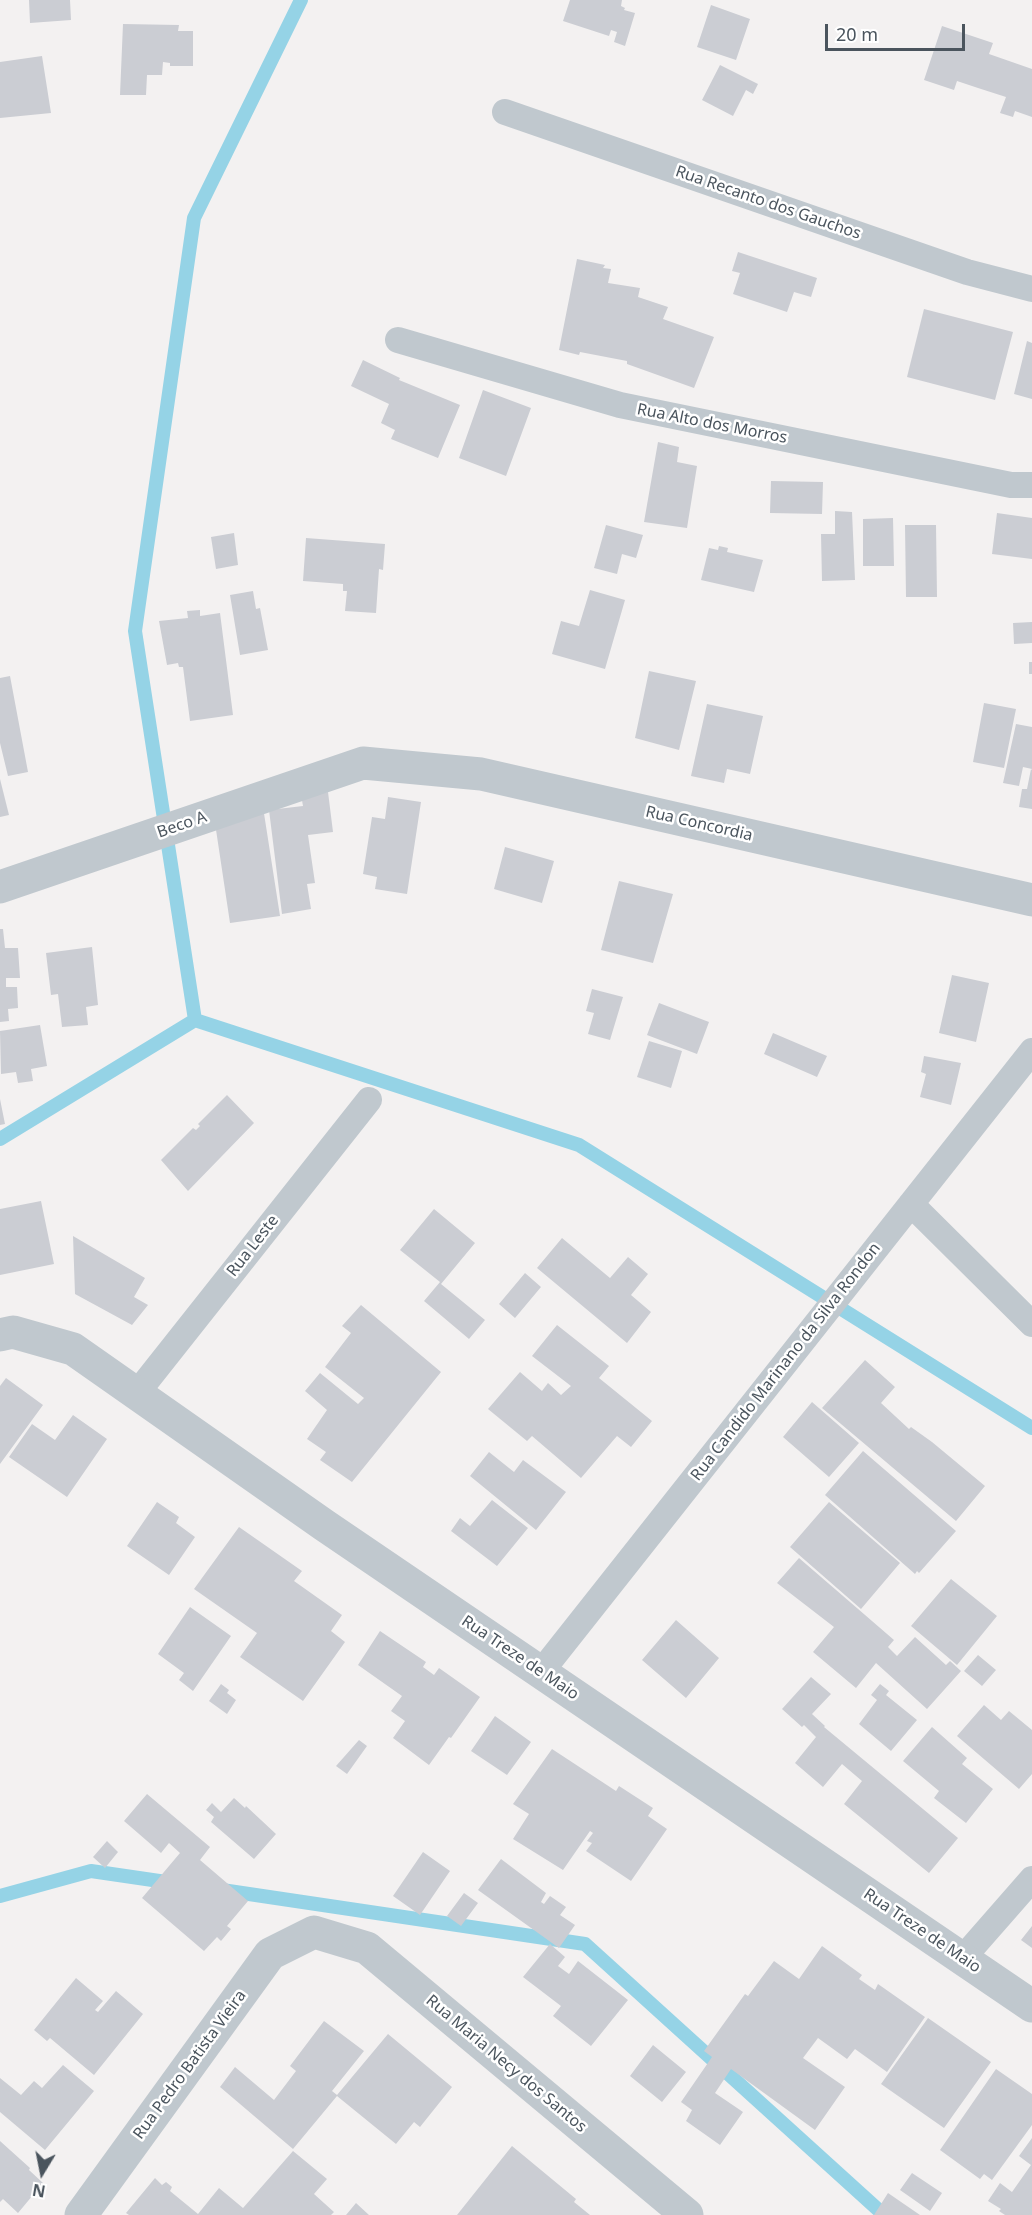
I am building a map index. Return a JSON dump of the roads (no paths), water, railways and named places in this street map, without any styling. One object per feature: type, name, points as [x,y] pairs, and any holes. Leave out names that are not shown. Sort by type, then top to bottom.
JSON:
[{"type":"street","name":"Beco A","points":[[0,887],[363,763]]},
{"type":"street","name":"Rua Concordia","points":[[363,763],[481,774],[1032,900]]},
{"type":"street","name":"Rua Treze de Maio","points":[[0,1335],[13,1332],[74,1348],[324,1525],[1032,2006]]},
{"type":"street","name":"Rua Pedro Batista Vieira","points":[[81,2215],[270,1954],[314,1932]]},
{"type":"street","name":"Rua Maria Necy dos Santos","points":[[314,1932],[367,1948],[687,2215]]},
{"type":"lane","name":"Rua Recanto dos Gauchos","points":[[505,112],[967,272],[1032,290]]},
{"type":"lane","name":"Rua Alto dos Morros","points":[[398,340],[620,405],[1011,485],[1032,485]]},
{"type":"lane","name":"Rua Candido Marinano da Silva Rondon","points":[[541,1672],[1032,1051]]},
{"type":"lane","name":"Rua Leste","points":[[137,1393],[369,1100]]},
{"type":"lane","points":[[911,1204],[1032,1324]]},
{"type":"lane","points":[[963,1959],[1032,1879]]},
{"type":"waterway","points":[[195,1020],[135,631],[194,218],[301,0]]},
{"type":"waterway","points":[[0,1139],[195,1020],[579,1145],[1032,1428]]},
{"type":"waterway","points":[[0,1896],[91,1871],[173,1883]]},
{"type":"waterway","points":[[222,1890],[585,1944],[884,2215]]}]
